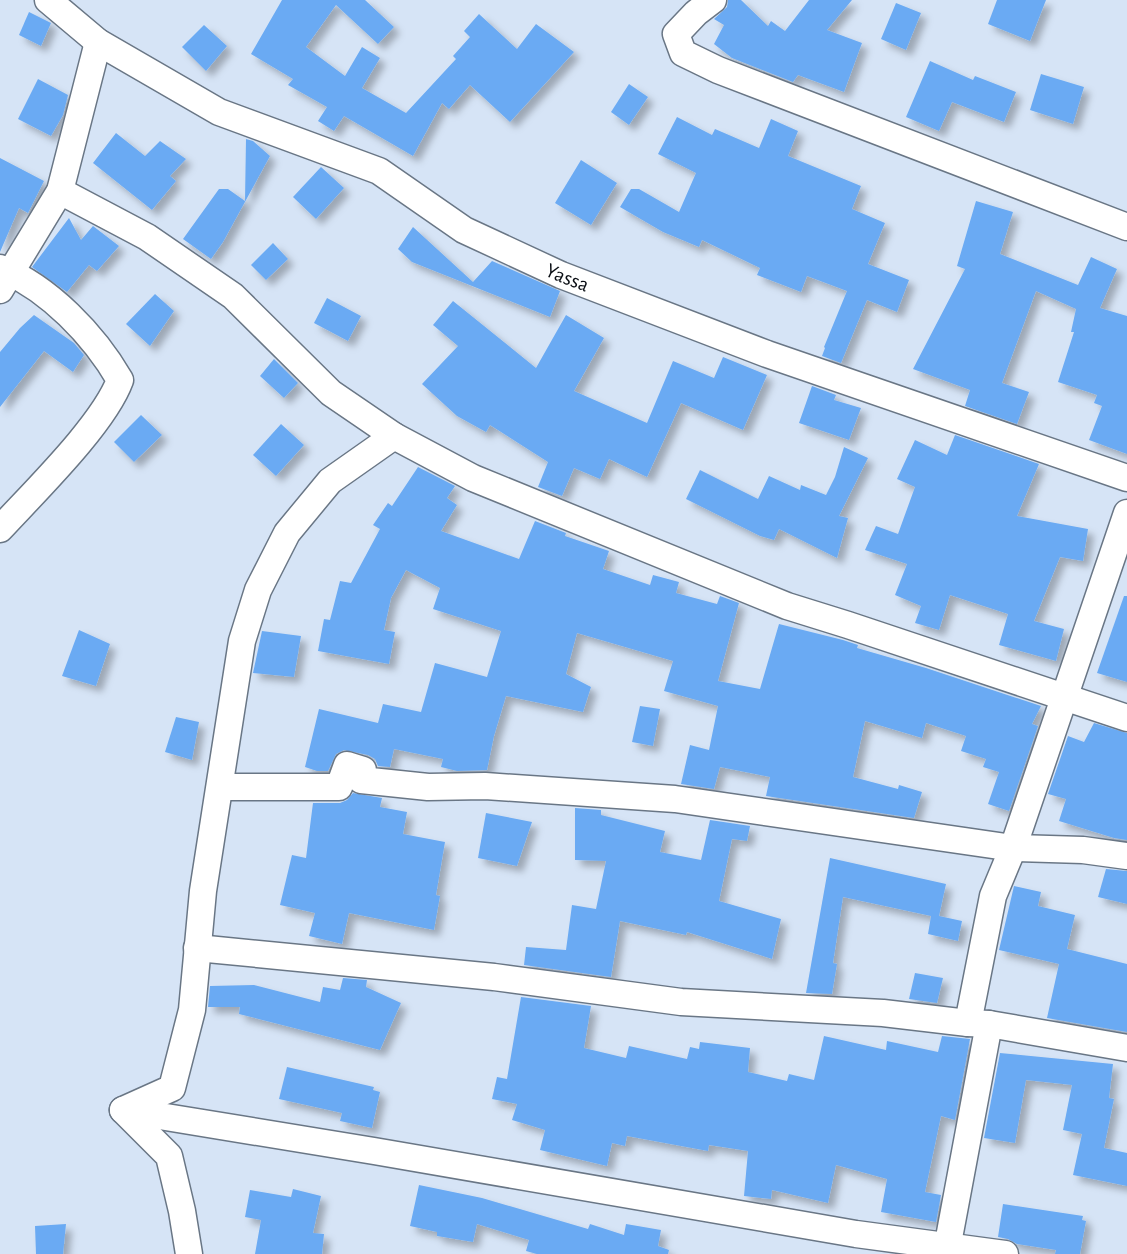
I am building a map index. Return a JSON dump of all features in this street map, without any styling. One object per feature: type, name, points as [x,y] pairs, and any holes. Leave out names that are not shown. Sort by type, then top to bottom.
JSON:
[{"type":"street","name":"Yassa","points":[[48,0],[98,42],[219,112],[379,171],[464,230],[561,275],[767,354],[1127,478]]},
{"type":"street","points":[[713,0],[696,13],[677,34],[683,53],[718,70],[1127,227]]},
{"type":"street","points":[[0,529],[80,439],[114,396],[120,380],[106,357],[50,296],[4,277],[60,191],[98,42]]},
{"type":"street","points":[[60,191],[147,237],[233,296],[331,393],[394,436],[473,478],[787,606],[1127,718]]},
{"type":"street","points":[[123,1110],[172,1088],[192,1010],[203,891],[242,641],[258,590],[287,533],[330,481],[394,436]]},
{"type":"street","points":[[947,1250],[979,1024],[993,896],[1013,848],[1127,513]]},
{"type":"street","points":[[221,787],[339,787],[347,765],[363,770],[361,780],[428,787],[485,786],[675,799],[1013,848],[1083,850],[1127,856]]},
{"type":"street","points":[[197,948],[494,976],[681,1002],[883,1013],[979,1024],[1127,1048]]},
{"type":"street","points":[[123,1110],[947,1250],[1005,1254]]},
{"type":"street","points":[[123,1110],[169,1156],[183,1211],[188,1254]]},
{"type":"building","points":[[282,0],[365,0],[394,27],[378,44],[336,5],[306,47],[345,76],[362,47],[380,58],[362,88],[406,113],[456,59],[453,56],[470,37],[464,31],[479,14],[517,49],[536,24],[574,52],[510,122],[470,85],[449,109],[442,103],[413,156],[344,116],[334,131],[318,121],[327,107],[288,85],[293,79],[251,54]]},
{"type":"building","points":[[728,0],[741,0],[768,26],[771,21],[785,31],[809,0],[852,0],[827,30],[862,43],[844,92],[798,75],[793,82],[732,58],[714,44],[724,25],[714,19],[727,7]]},
{"type":"building","points":[[997,0],[1046,0],[1030,41],[988,24]]},
{"type":"building","points":[[896,3],[921,13],[906,50],[881,39]]},
{"type":"building","points":[[29,12],[51,23],[41,46],[19,35]]},
{"type":"building","points":[[204,25],[227,46],[206,71],[182,47]]},
{"type":"building","points":[[930,61],[973,80],[975,76],[1016,92],[1004,122],[952,102],[939,131],[906,117]]},
{"type":"building","points":[[1041,74],[1084,87],[1073,124],[1030,110]]},
{"type":"building","points":[[38,79],[68,95],[63,115],[51,136],[18,119]]},
{"type":"building","points":[[629,84],[648,97],[629,125],[611,112]]},
{"type":"building","points":[[677,117],[712,135],[715,129],[759,148],[771,119],[798,131],[788,156],[861,186],[852,209],[885,223],[868,264],[909,280],[897,312],[867,300],[841,363],[822,356],[847,291],[807,276],[801,292],[757,275],[760,268],[702,240],[699,247],[663,232],[620,207],[631,189],[639,189],[679,212],[696,173],[658,154]]},
{"type":"building","points":[[116,133],[145,156],[160,141],[186,159],[170,176],[176,181],[152,210],[93,163]]},
{"type":"building","points":[[246,139],[253,141],[270,156],[223,242],[211,259],[183,239],[219,189],[228,189],[245,201]]},
{"type":"building","points":[[0,158],[44,181],[28,213],[19,208],[0,252]]},
{"type":"building","points":[[581,160],[617,183],[591,225],[555,203]]},
{"type":"building","points":[[321,167],[344,188],[316,219],[293,197]]},
{"type":"building","points":[[976,201],[1013,212],[1000,254],[1078,285],[1091,257],[1117,269],[1100,308],[1127,316],[1127,454],[1089,440],[1102,406],[1094,403],[1097,395],[1058,382],[1074,332],[1071,332],[1076,309],[1036,291],[1002,383],[1029,392],[1017,424],[965,406],[970,390],[913,369],[965,269],[957,266]]},
{"type":"building","points":[[69,218],[81,240],[93,226],[119,246],[97,271],[89,265],[67,292],[32,267]]},
{"type":"building","points":[[413,227],[473,282],[492,261],[560,291],[550,317],[412,262],[398,249]]},
{"type":"building","points":[[273,243],[288,259],[266,280],[251,265]]},
{"type":"building","points":[[155,294],[174,311],[150,346],[126,324]]},
{"type":"building","points":[[327,298],[361,316],[348,341],[314,323]]},
{"type":"building","points":[[453,301],[536,368],[566,315],[604,338],[574,391],[647,423],[673,361],[714,378],[723,357],[767,375],[743,430],[681,403],[647,477],[609,459],[600,479],[574,468],[562,496],[538,487],[548,462],[490,425],[486,432],[457,416],[422,384],[458,346],[433,325]]},
{"type":"building","points":[[34,315],[74,343],[84,355],[73,372],[44,351],[0,407],[0,352]]},
{"type":"building","points":[[274,359],[298,383],[284,398],[260,376]]},
{"type":"building","points":[[812,386],[836,395],[834,400],[861,408],[849,440],[799,423]]},
{"type":"building","points":[[141,415],[162,435],[134,462],[114,442]]},
{"type":"building","points":[[281,424],[304,445],[276,476],[253,455]]},
{"type":"building","points":[[955,435],[1039,464],[1017,516],[1088,529],[1083,561],[1060,557],[1034,621],[1064,629],[1056,661],[999,645],[1008,614],[950,595],[939,630],[915,623],[921,606],[895,595],[907,564],[865,550],[876,526],[898,534],[915,487],[897,479],[915,440],[947,455]]},
{"type":"building","points":[[844,447],[868,458],[839,516],[848,518],[837,558],[779,529],[774,540],[760,536],[686,499],[700,470],[758,499],[769,476],[800,490],[801,485],[826,495],[835,477]]},
{"type":"building","points":[[418,467],[455,486],[447,498],[457,505],[441,531],[519,559],[535,521],[566,533],[565,536],[609,551],[603,569],[650,585],[653,575],[679,582],[676,593],[717,604],[720,596],[739,603],[718,681],[760,689],[779,624],[843,640],[858,645],[857,648],[1041,706],[1032,724],[1038,726],[1009,811],[988,804],[999,772],[983,767],[986,759],[961,751],[966,736],[926,723],[922,738],[865,721],[853,777],[898,789],[899,785],[922,792],[914,818],[766,796],[770,777],[720,767],[714,789],[681,784],[690,745],[709,750],[718,706],[664,691],[673,661],[577,633],[566,674],[591,687],[583,712],[506,696],[487,770],[457,771],[441,767],[443,759],[394,749],[390,767],[378,766],[375,759],[368,755],[344,750],[336,754],[328,771],[305,767],[319,709],[378,723],[383,704],[421,712],[435,663],[487,677],[501,631],[433,609],[440,588],[406,570],[391,598],[384,630],[395,632],[389,664],[318,651],[324,619],[330,620],[340,581],[351,583],[380,529],[373,525],[388,503],[392,506]]},
{"type":"building","points":[[1124,596],[1127,596],[1127,682],[1097,673]]},
{"type":"building","points":[[79,630],[110,644],[96,686],[62,676]]},
{"type":"building","points":[[262,631],[301,636],[294,677],[253,673]]},
{"type":"building","points":[[640,706],[660,709],[653,746],[632,742]]},
{"type":"building","points":[[176,717],[199,722],[192,760],[165,752]]},
{"type":"building","points":[[1094,723],[1127,733],[1127,840],[1059,821],[1066,799],[1048,794],[1068,736],[1084,742]]},
{"type":"building","points":[[353,793],[382,798],[380,807],[407,812],[403,834],[445,842],[436,895],[440,896],[434,930],[349,913],[342,944],[309,936],[315,913],[280,905],[292,855],[306,858],[313,803],[340,803]]},
{"type":"building","points":[[575,808],[601,810],[601,815],[665,831],[660,852],[701,860],[710,820],[750,826],[747,841],[732,839],[719,901],[781,919],[772,959],[687,932],[686,935],[620,921],[611,977],[524,965],[526,947],[566,950],[572,905],[596,909],[606,861],[575,860]]},
{"type":"building","points":[[486,813],[532,822],[517,866],[478,858]]},
{"type":"building","points":[[830,858],[946,884],[939,916],[962,921],[958,941],[928,934],[931,916],[843,897],[833,963],[837,964],[832,994],[806,993]]},
{"type":"building","points":[[1106,869],[1127,871],[1127,904],[1098,897]]},
{"type":"building","points":[[1014,886],[1041,892],[1038,906],[1075,915],[1067,949],[1127,964],[1127,1032],[1047,1018],[1059,964],[999,950]]},
{"type":"building","points":[[915,973],[943,978],[937,1003],[909,999]]},
{"type":"building","points":[[343,978],[367,980],[366,987],[401,1003],[380,1050],[239,1014],[240,1007],[208,1007],[210,986],[254,985],[320,1002],[323,987],[340,990]]},
{"type":"building","points":[[521,997],[591,1006],[584,1048],[626,1058],[629,1046],[687,1059],[690,1047],[699,1049],[700,1042],[750,1048],[748,1072],[787,1081],[789,1074],[814,1080],[824,1036],[886,1050],[887,1041],[938,1052],[942,1036],[970,1039],[955,1120],[941,1116],[925,1192],[941,1195],[936,1222],[881,1212],[887,1179],[836,1165],[828,1203],[772,1190],[771,1199],[744,1196],[748,1151],[709,1145],[708,1151],[627,1136],[625,1146],[612,1143],[607,1166],[540,1150],[545,1130],[512,1120],[517,1104],[492,1099],[497,1077],[507,1079]]},
{"type":"building","points":[[1000,1053],[1113,1064],[1109,1098],[1114,1099],[1104,1148],[1127,1153],[1127,1186],[1073,1175],[1082,1134],[1063,1130],[1072,1085],[1026,1080],[1015,1143],[984,1138]]},
{"type":"building","points":[[287,1067],[374,1087],[373,1090],[380,1092],[372,1128],[340,1121],[342,1113],[279,1099]]},
{"type":"building","points":[[419,1185],[482,1198],[588,1229],[590,1224],[624,1235],[626,1224],[661,1230],[658,1246],[669,1250],[668,1254],[537,1254],[526,1251],[529,1240],[477,1224],[473,1242],[437,1236],[437,1232],[410,1226]]},
{"type":"building","points":[[293,1189],[321,1196],[313,1233],[324,1234],[322,1254],[255,1254],[261,1220],[245,1217],[250,1190],[291,1197]]},
{"type":"building","points":[[1003,1204],[1083,1216],[1082,1220],[1086,1221],[1080,1254],[1055,1254],[1056,1250],[1017,1244],[998,1237]]},
{"type":"building","points":[[66,1224],[63,1254],[36,1254],[35,1226]]}]
